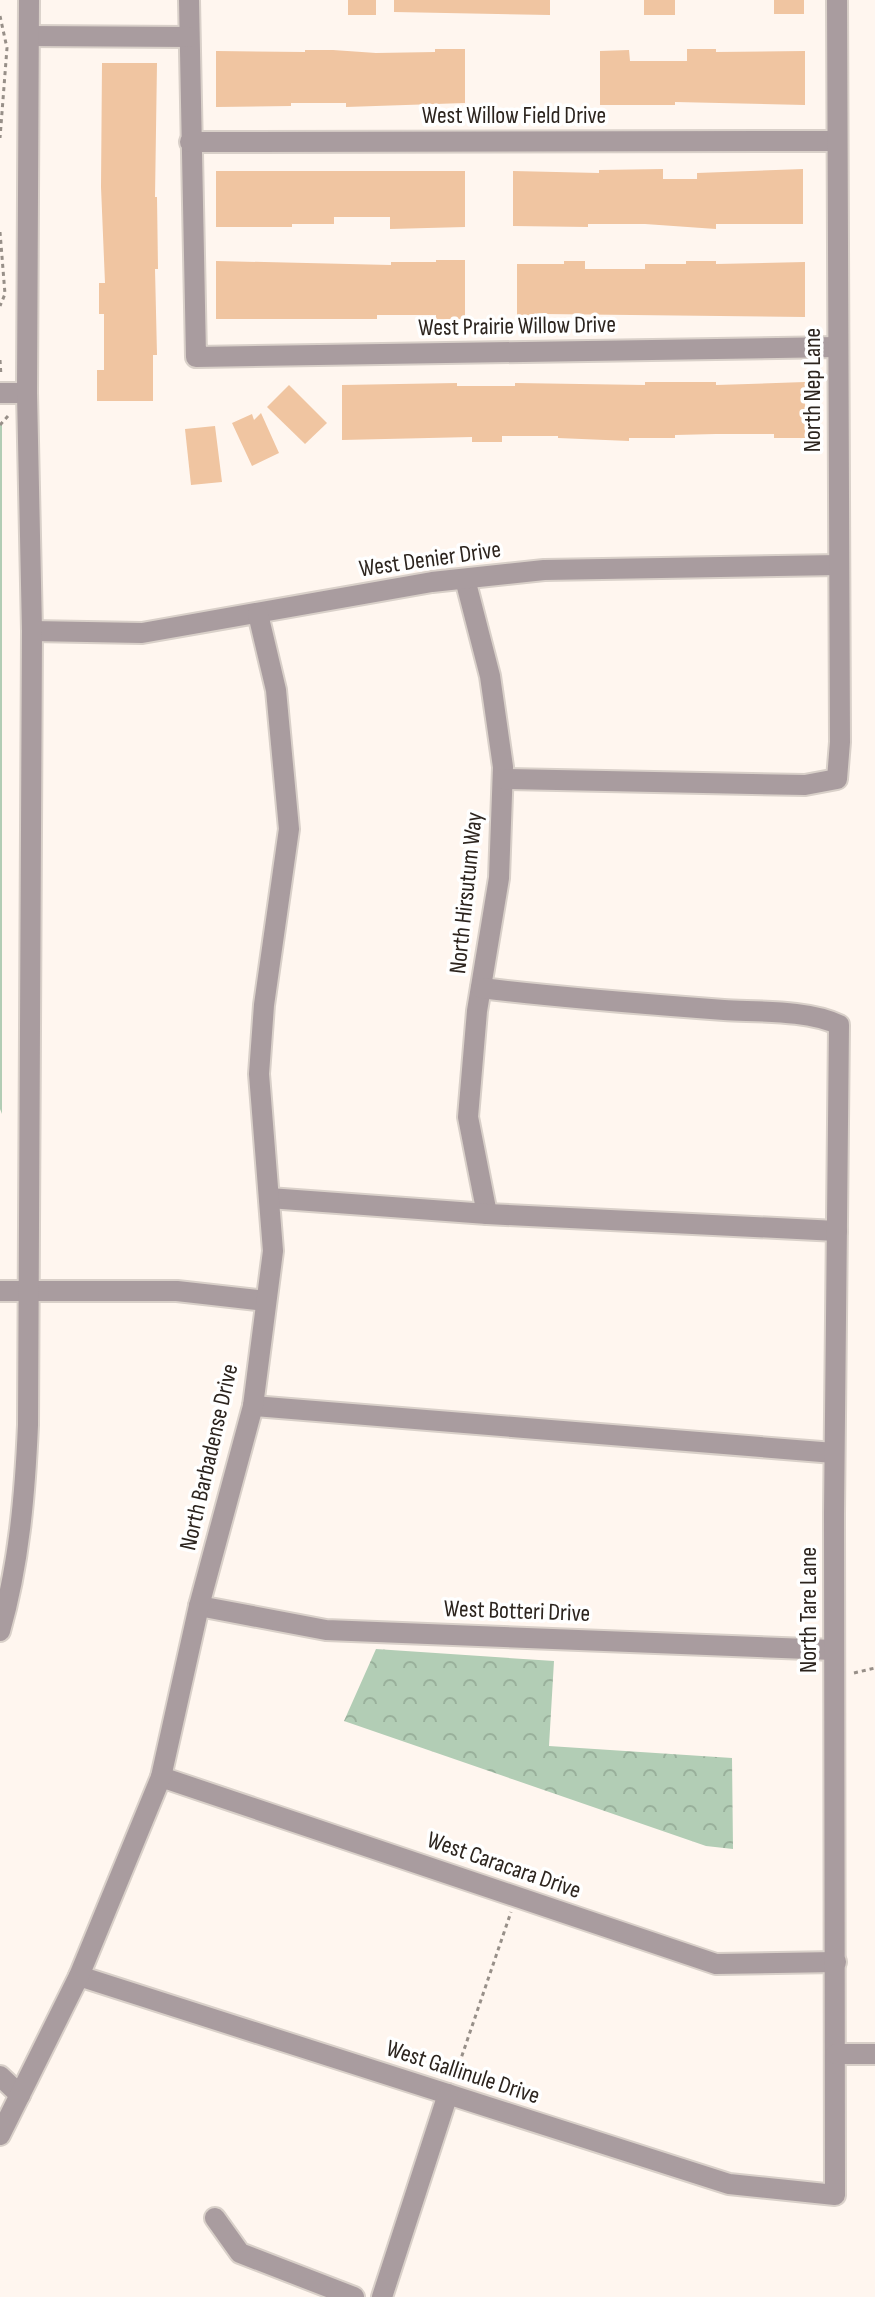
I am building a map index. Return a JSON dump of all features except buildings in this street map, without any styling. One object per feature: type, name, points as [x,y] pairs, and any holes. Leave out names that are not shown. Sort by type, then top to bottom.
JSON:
[{"type":"street","points":[[0,1631],[17,1550],[25,1488],[30,1291],[32,631],[27,393],[29,0]]},
{"type":"street","points":[[189,0],[190,142]]},
{"type":"street","name":"North Nep Lane","points":[[503,779],[805,785],[837,779],[840,742],[837,0]]},
{"type":"street","points":[[29,36],[189,37]]},
{"type":"street","name":"West Willow Field Drive","points":[[190,142],[837,141]]},
{"type":"street","name":"West Prairie Willow Drive","points":[[190,142],[196,357],[838,347]]},
{"type":"street","points":[[0,393],[27,393]]},
{"type":"street","name":"West Denier Drive","points":[[32,631],[142,633],[432,582],[544,570],[839,565]]},
{"type":"street","name":"North Hirsutum Way","points":[[465,579],[490,676],[503,767],[499,878],[481,988],[468,1117],[487,1214]]},
{"type":"street","name":"North Barbadense Drive","points":[[0,2135],[10,2095],[79,1976],[161,1777],[199,1606],[253,1406],[273,1251],[259,1074],[264,1005],[289,829],[276,690],[258,614]]},
{"type":"street","name":"North Tare Lane","points":[[481,988],[549,997],[786,1015],[829,1020],[839,1025],[834,1453],[835,2195]]},
{"type":"street","points":[[269,1198],[487,1214],[837,1231]]},
{"type":"street","points":[[0,1291],[177,1291],[266,1301]]},
{"type":"street","points":[[253,1406],[834,1453]]},
{"type":"street","name":"West Botteri Drive","points":[[199,1606],[326,1630],[834,1650]]},
{"type":"street","name":"West Caracara Drive","points":[[161,1777],[716,1964],[836,1962]]},
{"type":"street","name":"West Gallinule Drive","points":[[79,1976],[729,2184],[835,2195]]},
{"type":"street","points":[[836,2054],[875,2054]]},
{"type":"street","points":[[0,2076],[10,2095]]},
{"type":"street","points":[[382,2297],[448,2094]]},
{"type":"street","points":[[215,2218],[240,2253],[354,2297]]},
{"type":"path","points":[[0,16],[7,48],[0,138]]},
{"type":"path","points":[[0,232],[5,294],[0,306]]},
{"type":"path","points":[[0,360],[0,385]]},
{"type":"path","points":[[835,1677],[875,1668]]},
{"type":"path","points":[[448,2094],[516,1896]]},
{"type":"green space","points":[[2,424],[2,1114],[0,1109]]},
{"type":"green space","points":[[376,1649],[554,1661],[549,1746],[732,1758],[733,1849],[706,1846],[344,1721]]}]
